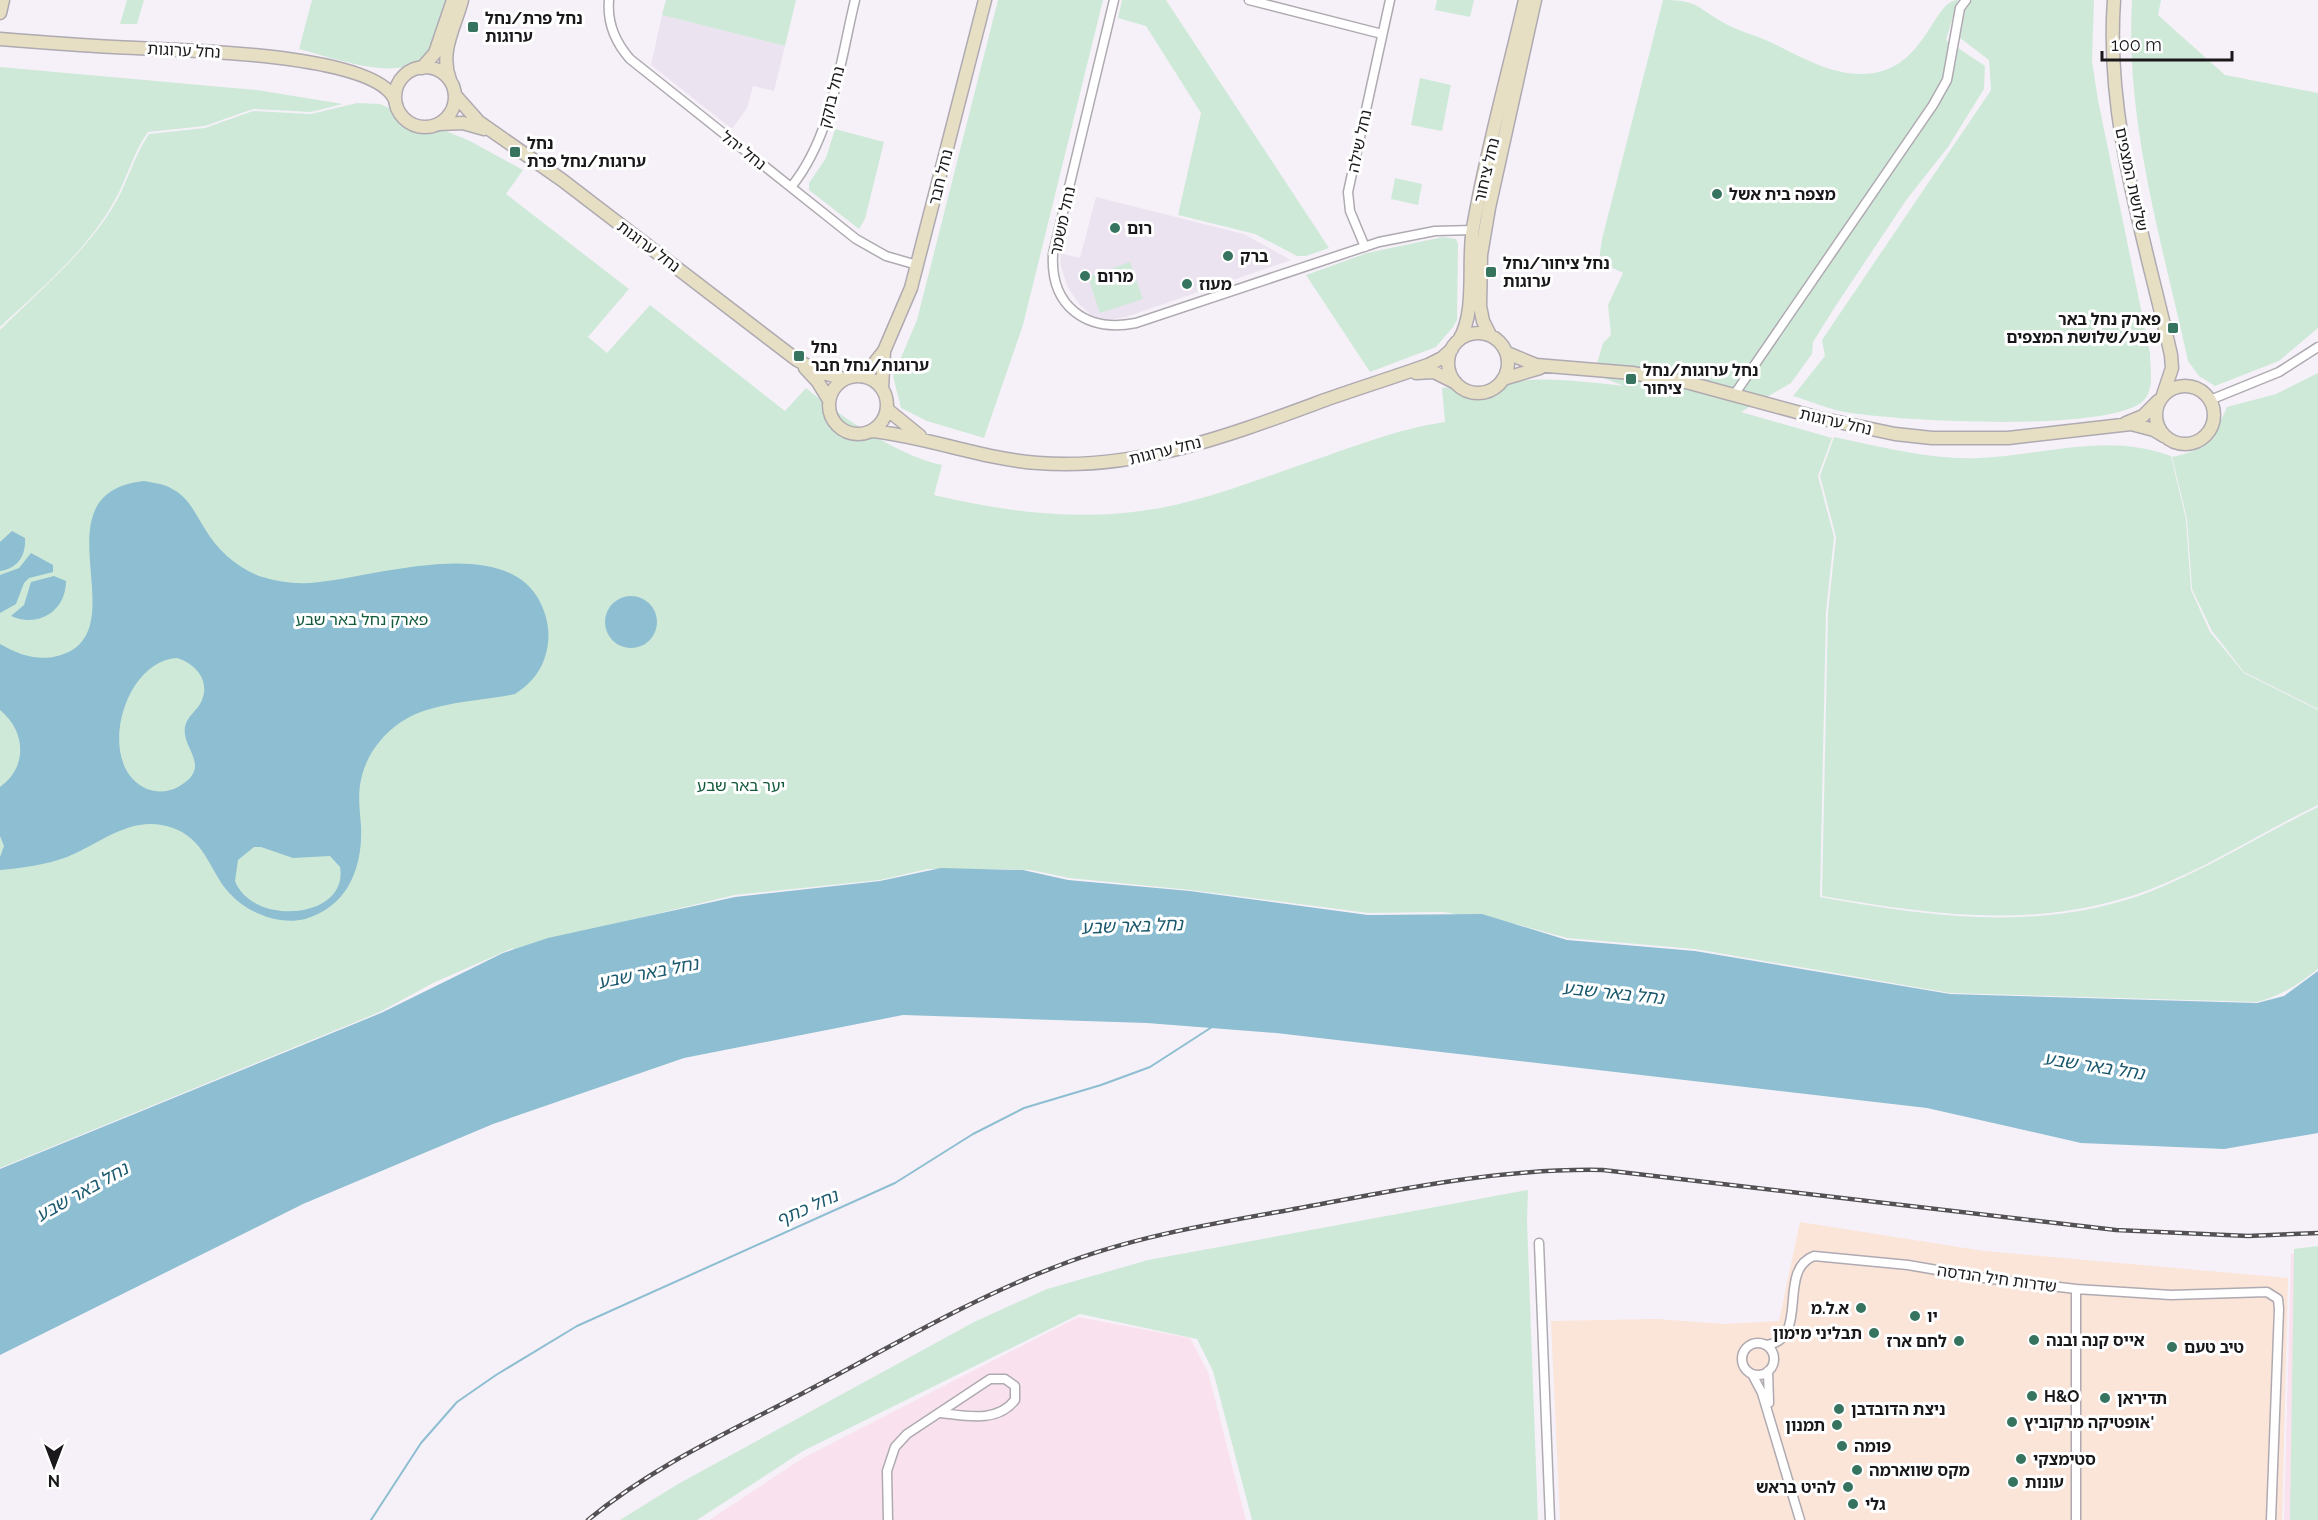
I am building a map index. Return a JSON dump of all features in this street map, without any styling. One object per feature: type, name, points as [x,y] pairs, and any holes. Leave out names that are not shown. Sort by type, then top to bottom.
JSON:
[{"type":"street","points":[[0,14],[3,0]]},
{"type":"street","points":[[453,0],[435,53],[422,68],[402,78],[396,91],[395,100],[400,114],[411,124],[421,127],[438,124],[449,116],[455,95],[445,65],[446,50],[462,0]]},
{"type":"street","name":"נחל יהל","points":[[609,0],[610,22],[614,35],[630,60],[868,247],[892,259],[917,265]]},
{"type":"street","name":"נחל בוקק","points":[[791,187],[809,164],[819,142],[855,0]]},
{"type":"street","name":"נחל חבר","points":[[859,376],[869,370],[884,351],[904,305],[917,265],[985,0]]},
{"type":"street","name":"נחל משמר","points":[[1114,0],[1053,254],[1056,285],[1060,295],[1075,313],[1084,319],[1105,325],[1136,323],[1365,247],[1435,231],[1473,230]]},
{"type":"street","points":[[1249,0],[1382,34]]},
{"type":"street","name":"נחל שילה","points":[[1365,247],[1350,211],[1348,192],[1390,0]]},
{"type":"street","name":"נחל ציחור","points":[[1455,344],[1468,318],[1473,230],[1525,0]]},
{"type":"street","name":"נחל ציחור","points":[[1490,335],[1483,321],[1480,306],[1481,255],[1491,197],[1535,0]]},
{"type":"street","points":[[1734,395],[1933,105],[1947,80],[1960,8],[1966,0]]},
{"type":"street","name":"שלושת המצפים","points":[[2115,0],[2114,75],[2117,109],[2171,355],[2172,368],[2161,398]]},
{"type":"street","name":"נחל ערוגות","points":[[0,39],[258,55],[321,65],[366,77],[402,78]]},
{"type":"street","points":[[422,68],[440,72],[450,81]]},
{"type":"street","name":"נחל ערוגות","points":[[366,77],[392,92],[395,100]]},
{"type":"street","name":"נחל ערוגות","points":[[455,95],[470,114],[797,360],[819,372],[845,379]]},
{"type":"street","name":"נחל ערוגות","points":[[438,124],[464,123],[500,135]]},
{"type":"street","points":[[1473,333],[1490,335],[1500,342],[1507,353],[1508,366],[1503,379],[1494,388],[1482,392],[1468,391],[1457,384],[1449,367],[1455,344],[1473,333]]},
{"type":"street","name":"נחל ערוגות","points":[[872,431],[924,439],[976,454],[1029,463],[1068,464],[1129,460],[1185,447],[1400,375],[1437,360],[1455,344]]},
{"type":"street","points":[[2210,400],[2279,372],[2318,347]]},
{"type":"street","name":"נחל חבר","points":[[882,388],[884,351]]},
{"type":"street","name":"נחל ערוגות","points":[[1507,353],[1536,365],[1660,377],[1859,428],[1932,438],[2037,436],[2122,425],[2143,426],[2164,436]]},
{"type":"street","name":"שלושת המצפים","points":[[2171,355],[2185,380],[2194,387]]},
{"type":"street","name":"נחל ערוגות","points":[[797,360],[818,382],[829,400]]},
{"type":"street","name":"נחל ערוגות","points":[[1503,379],[1524,371],[1553,367]]},
{"type":"street","name":"נחל ערוגות","points":[[1400,375],[1434,372],[1457,384]]},
{"type":"street","points":[[859,376],[872,380],[882,388],[888,410],[882,422],[872,431],[859,435],[841,429],[832,419],[829,400],[835,388],[845,379],[859,376]]},
{"type":"street","points":[[2177,387],[2194,387],[2210,400],[2213,409],[2212,427],[2199,441],[2181,444],[2164,436],[2155,419],[2161,398],[2177,387]]},
{"type":"street","name":"נחל ערוגות","points":[[2122,425],[2144,416],[2161,398]]},
{"type":"street","name":"נחל ערוגות","points":[[888,410],[924,439]]},
{"type":"street","points":[[1539,1243],[1550,1520]]},
{"type":"street","name":"שדרות חיל הנדסה","points":[[1766,1346],[1777,1343],[1786,1335],[1799,1269],[1807,1259],[1814,1256],[1908,1265],[1983,1278],[2076,1289],[2171,1295],[2267,1292],[2277,1299],[2279,1309],[2271,1520]]},
{"type":"street","points":[[2076,1289],[2076,1520]]},
{"type":"street","points":[[1769,1418],[1768,1371],[1774,1360],[1766,1346],[1752,1344],[1744,1350],[1743,1365],[1752,1374],[1762,1393],[1769,1418],[1799,1518]]},
{"type":"street","points":[[1752,1374],[1760,1375],[1768,1371]]},
{"type":"street","points":[[888,1520],[887,1471],[895,1447],[907,1434],[942,1413],[975,1387],[990,1379],[1005,1379],[1016,1386],[1016,1400],[1010,1407],[994,1414],[972,1417],[942,1413]]},
{"type":"shaded area","points":[[662,15],[785,46],[774,91],[753,86],[747,108],[732,129],[651,65]]},
{"type":"shaded area","points":[[1096,197],[1244,234],[1291,260],[1126,317],[1109,320],[1092,316],[1079,304],[1068,288],[1061,267],[1060,253],[1080,258]]},
{"type":"shaded area","points":[[1800,1222],[1984,1251],[2288,1278],[2282,1520],[1560,1520],[1551,1321],[1657,1319],[1724,1324],[1779,1321]]},
{"type":"shaded area","points":[[2318,1250],[2318,1520],[2284,1520],[2291,1254]]},
{"type":"shaded area","points":[[1078,1317],[1190,1338],[1208,1372],[1246,1520],[709,1520],[803,1458]]},
{"type":"green space","points":[[127,0],[144,0],[137,24],[120,24]]},
{"type":"green space","points":[[312,0],[447,0],[433,41],[421,60],[409,66],[378,68],[344,62],[299,49]]},
{"type":"green space","points":[[666,0],[796,0],[785,46],[662,15]]},
{"type":"green space","points":[[998,0],[1103,0],[1023,325],[984,438],[927,421],[901,408],[893,376],[917,320]]},
{"type":"green space","points":[[1122,0],[1166,0],[1329,248],[1306,256],[1297,256],[1255,234],[1178,215],[1201,113],[1146,26],[1118,18]]},
{"type":"green space","points":[[1437,0],[1474,0],[1470,17],[1435,10]]},
{"type":"green space","name":"פארק נחל באר שבע","points":[[1663,0],[1691,3],[1731,26],[1826,68],[1863,74],[1884,71],[1901,62],[1914,50],[1941,11],[1949,3],[1958,0],[1946,40],[1985,66],[1984,89],[1948,147],[1907,199],[1835,307],[1813,342],[1812,354],[1791,383],[1741,412],[1832,438],[1818,476],[1834,537],[1826,612],[1820,897],[1945,915],[2028,917],[2070,912],[2111,904],[2152,891],[2318,807],[2318,969],[2304,980],[2282,993],[2257,1002],[1950,993],[1695,949],[1567,938],[1516,924],[1443,912],[1368,913],[1190,890],[1069,878],[1031,870],[928,869],[880,880],[735,895],[568,935],[514,952],[513,948],[433,983],[380,1012],[0,1168],[0,330],[63,269],[105,219],[117,200],[139,150],[149,134],[205,128],[253,111],[311,114],[357,103],[380,104],[470,141],[523,170],[506,194],[629,289],[588,337],[607,353],[650,305],[785,411],[806,388],[870,434],[907,453],[942,465],[934,495],[1029,512],[1092,515],[1123,513],[1155,509],[1202,498],[1390,434],[1445,422],[1442,388],[1452,388],[1471,396],[1482,397],[1511,383],[1522,381],[1567,380],[1624,386],[1594,374],[1603,343],[1611,335],[1608,305],[1623,273],[1599,261],[1602,239]]},
{"type":"green space","points":[[1972,0],[2094,0],[2092,61],[2098,100],[2150,353],[2151,379],[2147,396],[2143,401],[2122,411],[2047,421],[1907,419],[1845,412],[1793,396],[1825,356],[1822,340],[1991,90],[1989,60],[1960,38],[1965,10]]},
{"type":"green space","points":[[2132,0],[2161,0],[2158,15],[2225,75],[2318,93],[2318,328],[2279,361],[2215,386],[2199,376],[2188,361],[2157,227],[2134,91],[2131,46]]},
{"type":"green space","points":[[0,67],[257,90],[343,104],[311,112],[253,109],[205,126],[148,132],[105,217],[48,283],[0,327]]},
{"type":"green space","points":[[1420,78],[1451,85],[1442,131],[1411,125]]},
{"type":"green space","points":[[835,129],[884,142],[865,219],[859,229],[809,190],[809,183],[826,158]]},
{"type":"green space","points":[[1395,178],[1422,184],[1418,205],[1391,199]]},
{"type":"green space","points":[[1443,237],[1456,239],[1458,244],[1457,320],[1436,347],[1370,372],[1306,275],[1367,253]]},
{"type":"green space","points":[[1130,262],[1143,299],[1100,313],[1088,277]]},
{"type":"green space","points":[[2318,373],[2318,709],[2244,672],[2212,631],[2192,589],[2187,519],[2172,457],[2193,451],[2207,441],[2218,427],[2227,407],[2276,394]]},
{"type":"green space","points":[[1834,437],[1943,457],[1980,458],[2099,445],[2147,449],[2171,456],[2186,519],[2191,590],[2210,632],[2244,673],[2318,710],[2318,805],[2173,880],[2110,902],[2070,910],[2028,915],[1946,913],[1822,896],[1828,612],[1836,537],[1820,476]]},
{"type":"green space","points":[[1528,1190],[1527,1221],[1538,1520],[1252,1520],[1213,1371],[1197,1339],[1080,1314],[803,1451],[697,1520],[620,1520],[678,1484],[974,1322],[1047,1289],[1148,1260]]},
{"type":"green space","points":[[2318,1246],[2318,1520],[2290,1520],[2294,1249]]},
{"type":"water","points":[[144,481],[171,488],[188,502],[210,537],[228,557],[243,568],[265,578],[290,583],[309,583],[395,569],[461,564],[491,567],[517,577],[539,600],[547,624],[548,643],[542,666],[528,684],[515,694],[456,703],[414,715],[393,728],[374,749],[365,766],[360,785],[361,841],[355,870],[342,895],[320,913],[294,921],[272,918],[251,910],[241,904],[225,888],[204,854],[191,839],[173,828],[158,824],[131,827],[59,860],[0,870],[0,857],[4,846],[0,836],[0,787],[15,769],[20,749],[15,728],[0,710],[0,644],[22,654],[45,658],[61,655],[82,641],[91,619],[90,535],[95,510],[112,491]],"holes":[[[177,658],[191,665],[203,682],[204,689],[200,704],[187,720],[185,727],[187,743],[194,758],[194,772],[178,787],[167,791],[155,791],[147,789],[131,777],[122,760],[119,739],[122,716],[130,695],[142,677],[158,664]],[[254,847],[261,847],[293,858],[330,856],[340,867],[339,884],[330,898],[298,911],[260,906],[245,896],[235,881],[238,860]]]},
{"type":"water","points":[[12,531],[25,538],[24,550],[16,564],[0,571],[0,542]]},
{"type":"water","points":[[31,553],[53,565],[53,572],[29,578],[24,583],[16,604],[0,613],[0,575],[19,568]]},
{"type":"water","points":[[54,576],[66,581],[65,592],[55,609],[48,615],[31,620],[11,616],[24,605],[31,582]]},
{"type":"water","points":[[626,596],[636,596],[650,603],[657,622],[650,641],[636,648],[626,648],[616,644],[609,637],[605,627],[605,617],[609,607],[616,600]]},
{"type":"water","name":"נחל באר שבע","points":[[941,868],[1023,870],[1068,880],[1190,891],[1368,915],[1482,914],[1567,940],[1695,951],[1950,994],[2257,1003],[2284,996],[2318,971],[2318,1133],[2224,1149],[2081,1143],[1927,1108],[1276,1033],[1147,1023],[903,1015],[684,1058],[493,1124],[303,1204],[0,1355],[0,1169],[381,1013],[503,953],[548,938],[735,897],[880,881]]},
{"type":"waterway","name":"נחל כתף","points":[[371,1520],[421,1443],[457,1402],[496,1375],[577,1326],[895,1183],[973,1134],[1024,1108],[1101,1085],[1150,1067],[1212,1027]]},
{"type":"railway","points":[[588,1520],[639,1483],[693,1450],[959,1310],[1055,1267],[1115,1247],[1176,1231],[1413,1187],[1526,1172],[1603,1170],[2116,1230],[2248,1236],[2318,1233]]},
{"type":"place","name":"נחל פרת/נחל ערוגות","points":[[473,27]]},
{"type":"place","name":"נחל ערוגות/נחל פרת","points":[[515,152]]},
{"type":"place","name":"מצפה בית אשל","points":[[1717,194]]},
{"type":"place","name":"רום","points":[[1115,228]]},
{"type":"place","name":"ברק","points":[[1228,256]]},
{"type":"place","name":"נחל ציחור/נחל ערוגות","points":[[1491,272]]},
{"type":"place","name":"מרום","points":[[1085,276]]},
{"type":"place","name":"מעוז","points":[[1187,284]]},
{"type":"place","name":"פארק נחל באר שבע/שלושת המצפים","points":[[2173,328]]},
{"type":"place","name":"נחל ערוגות/נחל חבר","points":[[799,356]]},
{"type":"place","name":"נחל ערוגות/נחל ציחור","points":[[1631,379]]},
{"type":"place","name":"א.ל.מ","points":[[1861,1308]]},
{"type":"place","name":"יו","points":[[1915,1316]]},
{"type":"place","name":"תבליני מימון","points":[[1874,1333]]},
{"type":"place","name":"אייס קנה ובנה","points":[[2034,1340]]},
{"type":"place","name":"לחם ארז","points":[[1959,1341]]},
{"type":"place","name":"טיב טעם","points":[[2172,1347]]},
{"type":"place","name":"H&O","points":[[2032,1396]]},
{"type":"place","name":"תדיראן","points":[[2105,1398]]},
{"type":"place","name":"ניצת הדובדבן","points":[[1839,1409]]},
{"type":"place","name":"אופטיקה מרקוביץ'","points":[[2012,1422]]},
{"type":"place","name":"תמנון","points":[[1837,1425]]},
{"type":"place","name":"פומה","points":[[1842,1446]]},
{"type":"place","name":"סטימצקי","points":[[2021,1459]]},
{"type":"place","name":"מקס שווארמה","points":[[1857,1470]]},
{"type":"place","name":"עונות","points":[[2013,1482]]},
{"type":"place","name":"להיט בראש","points":[[1848,1487]]},
{"type":"place","name":"גלי","points":[[1853,1504]]},
{"type":"park label","name":"יער באר שבע","points":[[741,785]]}]
